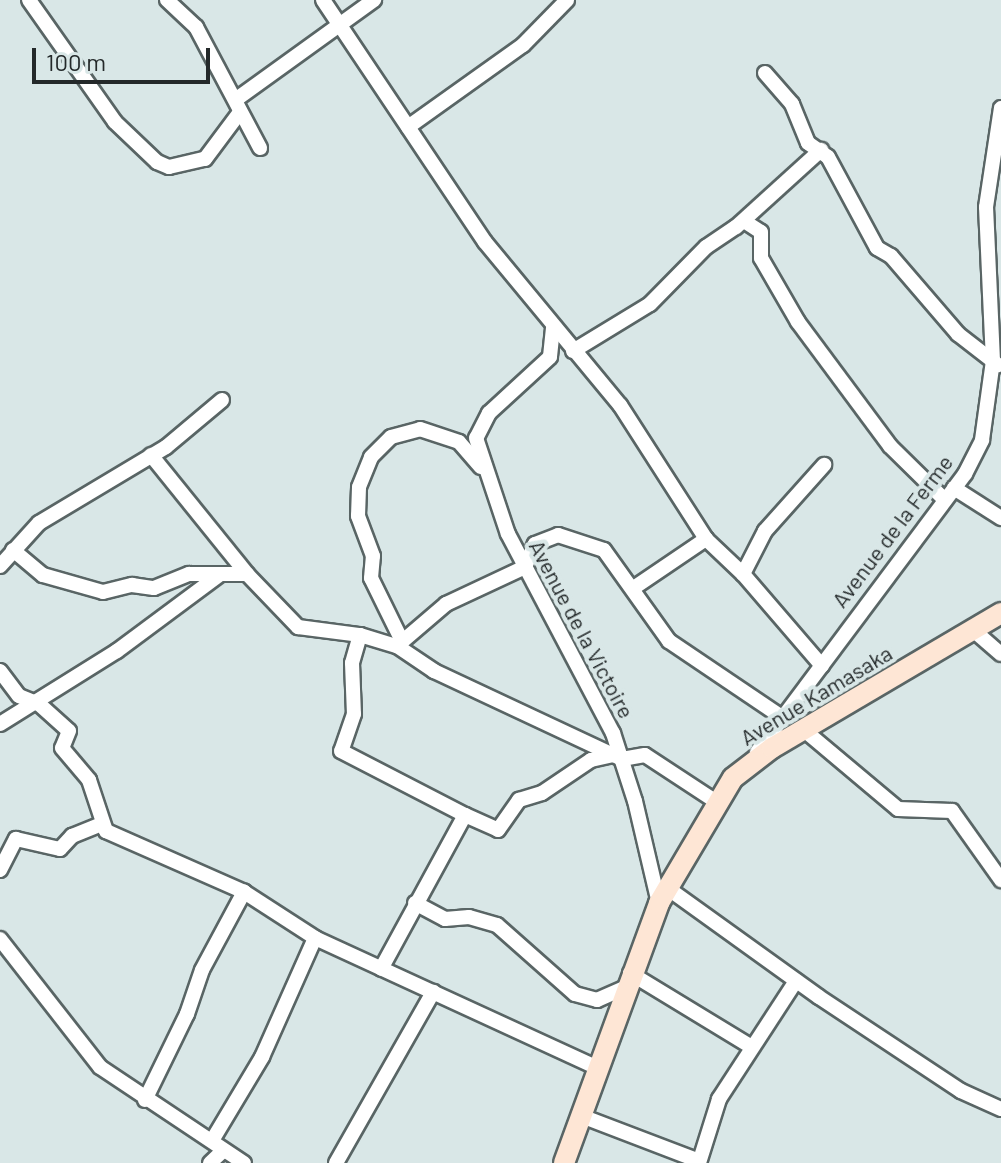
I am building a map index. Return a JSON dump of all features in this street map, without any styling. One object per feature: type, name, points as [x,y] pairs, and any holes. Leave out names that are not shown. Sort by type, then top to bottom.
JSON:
[{"type":"street","points":[[29,0],[115,122],[157,162],[169,167],[205,159],[239,105],[374,0]]},
{"type":"street","points":[[167,0],[196,27],[260,148]]},
{"type":"street","points":[[323,0],[485,242],[553,328],[620,405],[706,539],[743,574],[822,666]]},
{"type":"street","points":[[408,127],[523,45],[567,0]]},
{"type":"street","points":[[765,73],[792,104],[808,143],[821,150],[877,248],[891,256],[958,334],[997,364]]},
{"type":"street","name":"Avenue de la Ferme","points":[[750,762],[949,494],[982,440],[997,364],[986,207],[1001,108]]},
{"type":"street","points":[[573,351],[650,304],[706,247],[744,221],[821,150]]},
{"type":"street","points":[[744,221],[761,232],[761,258],[798,322],[890,446],[949,494],[1001,518]]},
{"type":"street","name":"Avenue de la Victoire","points":[[553,328],[550,357],[500,402],[477,431],[498,513],[558,638],[601,708],[662,895]]},
{"type":"street","points":[[0,566],[39,523],[151,455],[222,400]]},
{"type":"street","points":[[400,644],[371,578],[373,556],[358,516],[359,487],[371,457],[401,431],[420,429],[459,442],[486,472]]},
{"type":"street","points":[[151,455],[247,574],[298,627],[400,644],[434,671],[617,757]]},
{"type":"street","points":[[743,574],[756,543],[824,465]]},
{"type":"street","points":[[400,644],[446,604],[525,567],[535,544],[558,535],[604,550],[635,587],[669,641],[783,718]]},
{"type":"street","points":[[635,587],[706,539]]},
{"type":"street","points":[[13,550],[43,575],[103,592],[132,585],[154,588],[189,574],[247,574]]},
{"type":"street","points":[[0,724],[32,701],[117,651],[218,576]]},
{"type":"street","name":"Avenue Kamasaka","points":[[564,1163],[584,1117],[627,981],[662,895],[718,803],[750,762],[1001,613]]},
{"type":"street","points":[[972,629],[1001,654]]},
{"type":"street","points":[[360,635],[352,663],[354,714],[341,751],[465,815],[498,830],[519,800],[542,793],[591,760],[645,755],[718,803]]},
{"type":"street","points":[[0,671],[19,696],[32,701],[69,731],[62,748],[89,780],[102,809],[102,824]]},
{"type":"street","points":[[804,730],[898,809],[952,811],[1001,880]]},
{"type":"street","points":[[381,969],[465,815]]},
{"type":"street","points":[[0,870],[16,839],[60,849],[72,836],[102,824]]},
{"type":"street","points":[[102,824],[153,855],[244,892],[315,938],[598,1068]]},
{"type":"street","points":[[145,1100],[187,1014],[202,970],[244,892]]},
{"type":"street","points":[[662,895],[961,1091],[1001,1109]]},
{"type":"street","points":[[415,903],[445,919],[469,917],[497,925],[575,994],[597,1000],[627,981],[750,1046]]},
{"type":"street","points":[[213,1139],[262,1057],[315,938]]},
{"type":"street","points":[[0,939],[88,1055],[145,1100],[213,1139],[223,1151],[244,1163]]},
{"type":"street","points":[[584,1117],[699,1162],[719,1099],[750,1046],[796,981]]},
{"type":"street","points":[[336,1163],[433,992]]},
{"type":"street","points":[[210,1163],[223,1151]]}]
